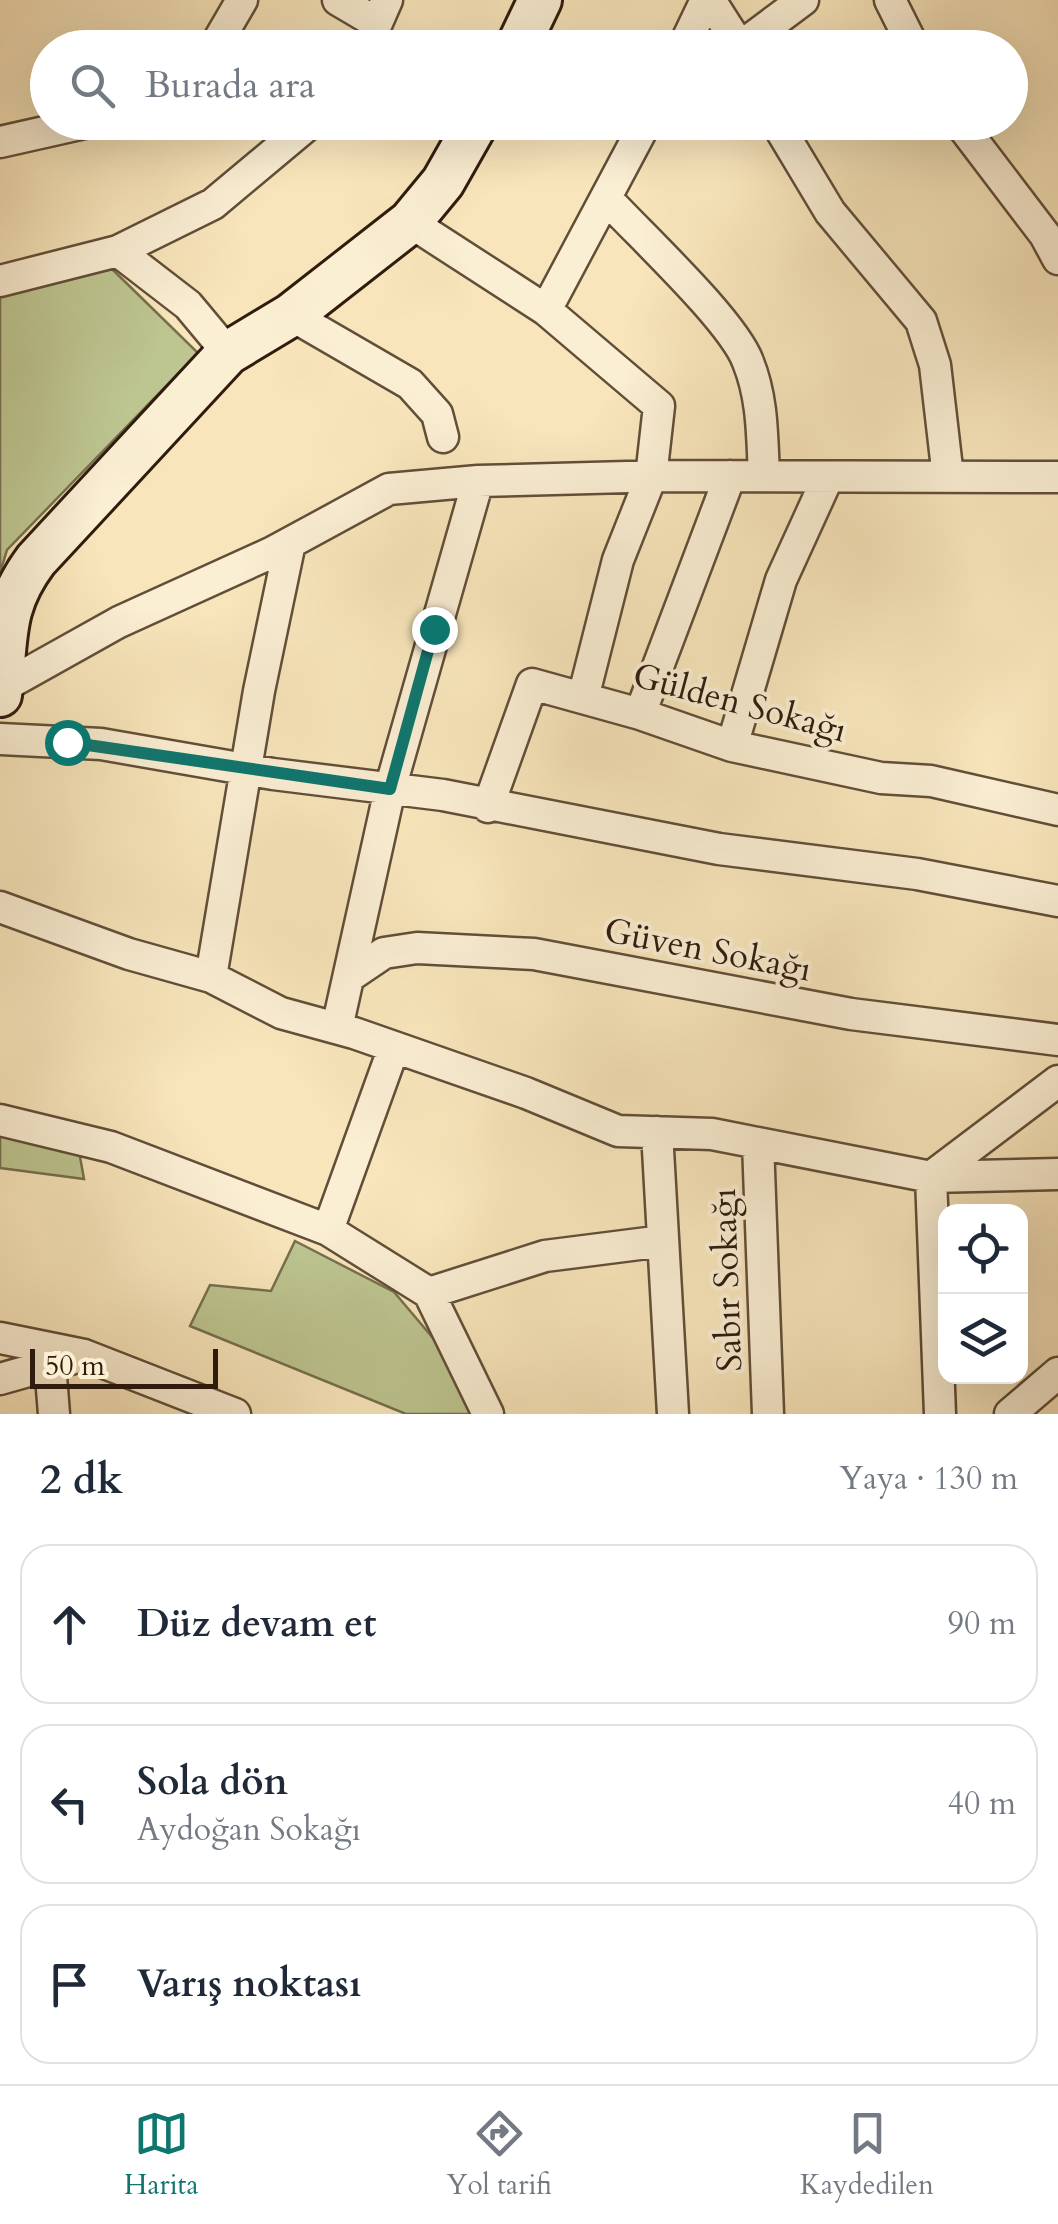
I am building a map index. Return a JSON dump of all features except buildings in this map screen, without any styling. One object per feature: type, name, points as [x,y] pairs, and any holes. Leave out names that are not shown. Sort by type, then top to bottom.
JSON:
[{"type":"main road","points":[[526,30],[540,0]]},
{"type":"main road","points":[[0,692],[4,623],[23,578],[228,353],[291,315],[410,222],[442,182],[466,140]]},
{"type":"street","points":[[224,30],[242,0]]},
{"type":"street","points":[[338,0],[377,23]]},
{"type":"street","points":[[692,30],[708,0],[728,30]]},
{"type":"street","points":[[763,30],[803,0]]},
{"type":"street","points":[[890,0],[905,30]]},
{"type":"street","points":[[0,142],[30,135]]},
{"type":"street","points":[[0,281],[118,251],[213,204],[289,140]]},
{"type":"street","points":[[546,310],[637,140]]},
{"type":"street","points":[[787,140],[830,212],[920,321],[935,365],[948,477]]},
{"type":"street","points":[[973,140],[1045,235],[1058,259]]},
{"type":"street","points":[[606,198],[724,326],[747,358],[760,401],[764,476]]},
{"type":"street","points":[[410,222],[546,310],[659,406],[651,477],[618,560],[583,698]]},
{"type":"street","points":[[118,251],[188,305],[228,353]]},
{"type":"street","points":[[291,315],[410,384],[437,414],[444,436]]},
{"type":"street","points":[[640,714],[730,476]]},
{"type":"street","points":[[732,746],[781,580],[828,476]]},
{"type":"street","points":[[0,692],[120,622],[290,543],[389,490],[478,481],[651,477],[1058,478]]},
{"type":"street","points":[[337,1028],[390,789],[478,481]]},
{"type":"street","points":[[211,977],[259,690],[290,543]]},
{"type":"street","name":"Gülden Sokağı","points":[[488,807],[532,684],[640,714],[732,746],[881,778],[932,781],[1058,810]]},
{"type":"street","points":[[0,740],[100,744],[390,789],[719,849],[917,874],[1058,901]]},
{"type":"street","points":[[0,907],[128,954],[211,977],[281,1014],[394,1047],[618,1131],[712,1134],[931,1177],[1058,1174]]},
{"type":"street","name":"Güven Sokağı","points":[[350,976],[384,953],[417,948],[534,954],[851,1014],[1058,1040]]},
{"type":"street","points":[[328,1230],[394,1047]]},
{"type":"street","points":[[931,1177],[1058,1081]]},
{"type":"street","points":[[0,1120],[112,1147],[328,1230],[429,1294],[488,1414]]},
{"type":"street","points":[[656,1132],[674,1414]]},
{"type":"street","name":"Sabır Sokağı","points":[[758,1143],[768,1414]]},
{"type":"street","points":[[931,1177],[940,1414]]},
{"type":"street","points":[[429,1294],[545,1256],[663,1241]]},
{"type":"street","points":[[0,1338],[84,1356],[235,1414]]},
{"type":"street","points":[[0,1379],[84,1356]]},
{"type":"street","points":[[50,1364],[54,1414]]},
{"type":"street","points":[[1010,1414],[1058,1373]]},
{"type":"green space","points":[[112,269],[198,353],[7,550],[0,573],[0,295]]},
{"type":"green space","points":[[0,1129],[77,1140],[84,1179],[0,1168]]},
{"type":"green space","points":[[295,1241],[394,1292],[438,1344],[475,1414],[406,1414],[190,1326],[210,1285],[271,1291]]},
{"type":"route","points":[[67,742],[390,789],[434,629]]}]
